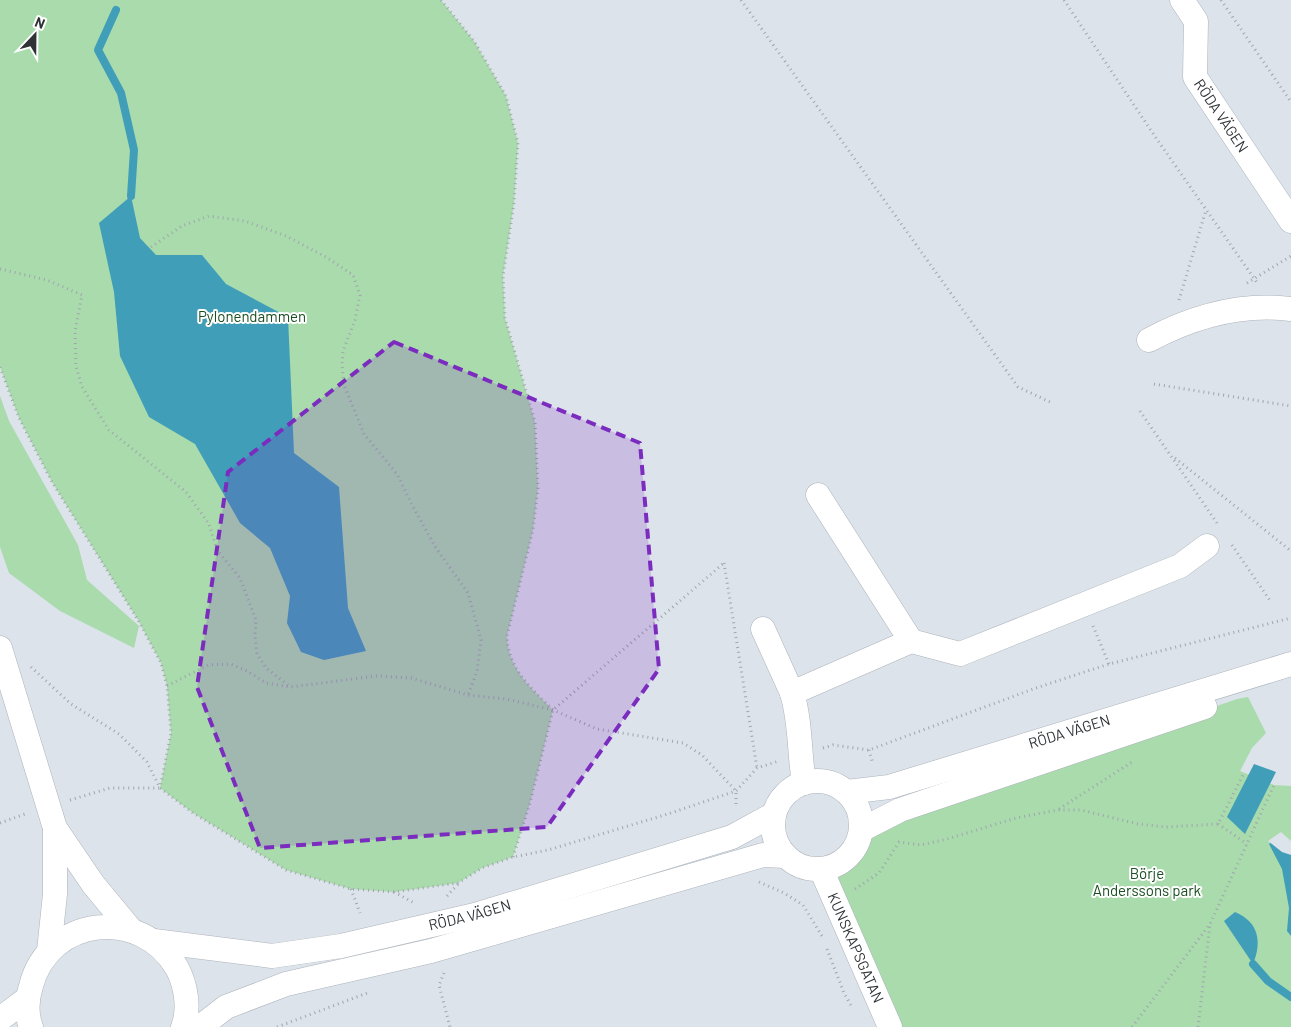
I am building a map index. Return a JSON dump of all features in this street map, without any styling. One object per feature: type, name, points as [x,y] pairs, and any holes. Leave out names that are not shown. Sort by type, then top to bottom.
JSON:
[{"type":"street","name":"RÖDA VÄGEN","points":[[1182,0],[1196,21],[1195,77],[1291,222]]},
{"type":"street","points":[[1149,340],[1171,328],[1229,310],[1282,308]]},
{"type":"street","points":[[818,495],[911,641]]},
{"type":"street","points":[[792,694],[911,641],[960,654],[1180,566],[1218,544]]},
{"type":"street","points":[[763,629],[798,712],[799,753],[804,782]]},
{"type":"street","points":[[0,648],[55,828],[55,894],[49,951]]},
{"type":"street","name":"RÖDA VÄGEN","points":[[861,830],[900,810],[1275,679],[1291,664]]},
{"type":"street","name":"RÖDA VÄGEN","points":[[847,792],[889,787],[1275,679]]},
{"type":"street","points":[[815,780],[827,781],[838,785],[847,792],[856,803],[861,816],[861,830],[858,843],[850,854],[836,864],[821,869],[808,868],[796,864],[786,856],[777,844],[773,829],[774,814],[780,800],[790,789],[804,782],[815,780]]},
{"type":"street","name":"RÖDA VÄGEN","points":[[154,941],[272,956],[341,946],[475,915],[732,837],[774,814]]},
{"type":"street","points":[[55,828],[93,884],[131,930]]},
{"type":"street","name":"RÖDA VÄGEN","points":[[200,1027],[226,1007],[286,984],[431,951],[762,855],[786,856]]},
{"type":"street","name":"KUNSKAPSGATAN","points":[[821,869],[890,1027]]},
{"type":"street","points":[[31,1027],[28,1020],[28,998],[34,973],[49,951],[66,937],[87,928],[109,926],[131,930],[154,941],[170,957],[182,977],[187,1000],[183,1027]]},
{"type":"street","points":[[0,1019],[28,998]]},
{"type":"path","points":[[441,0],[474,41],[506,96],[518,143],[514,203],[503,276],[505,318],[535,422],[538,488],[533,530],[506,636],[507,651],[522,680],[553,710]]},
{"type":"path","points":[[741,0],[1018,387],[1050,402]]},
{"type":"path","points":[[1064,0],[1207,210],[1282,308]]},
{"type":"path","points":[[1221,0],[1291,102]]},
{"type":"path","points":[[1171,328],[1207,210]]},
{"type":"path","points":[[151,247],[182,226],[210,216],[245,221],[286,236],[326,257],[353,275],[360,295],[355,320],[343,352],[344,385],[364,434],[397,474],[436,548],[468,593],[481,640],[476,671],[468,695]]},
{"type":"path","points":[[0,268],[47,280],[82,295],[75,331],[76,366],[82,387],[109,430],[186,492],[209,524],[217,550],[240,578],[256,620],[257,654],[266,668],[291,687]]},
{"type":"path","points":[[0,367],[19,418],[52,482],[138,620],[161,663],[166,686],[171,733],[160,788]]},
{"type":"path","points":[[1154,384],[1291,406]]},
{"type":"path","points":[[1140,411],[1219,526]]},
{"type":"path","points":[[1171,455],[1291,551]]},
{"type":"path","points":[[1218,544],[1271,602]]},
{"type":"path","points":[[513,857],[530,803],[553,710],[724,563],[757,768]]},
{"type":"path","points":[[1084,605],[1109,664]]},
{"type":"path","points":[[0,648],[33,668],[71,704],[119,734],[147,762],[160,788],[194,813],[286,870],[351,888],[394,892],[458,884],[482,868],[513,857],[548,850],[668,814],[736,791],[757,768],[799,753],[833,745],[869,750],[1036,688],[1109,664],[1291,618]]},
{"type":"path","points":[[166,686],[208,665],[231,664],[266,683],[291,687],[376,676],[411,678],[468,695],[506,699],[553,710],[597,729],[683,743],[702,755],[736,791]]},
{"type":"path","points":[[1058,810],[1132,762]]},
{"type":"path","points":[[1218,824],[1244,773]]},
{"type":"path","points":[[1132,1027],[1210,924],[1274,785]]},
{"type":"path","points":[[69,800],[110,788],[160,788]]},
{"type":"path","points":[[803,906],[858,888],[879,873],[899,842],[922,845],[947,840],[1016,818],[1058,810],[1081,810],[1138,824],[1156,826],[1218,824],[1248,844]]},
{"type":"path","points":[[0,823],[28,813]]},
{"type":"path","points":[[351,888],[360,913]]},
{"type":"path","points":[[394,892],[424,908]]},
{"type":"path","points":[[784,893],[803,906],[822,936],[844,993],[854,1010]]},
{"type":"path","points":[[1198,1027],[1210,924]]},
{"type":"path","points":[[448,965],[439,984],[450,1027]]},
{"type":"highlighted area","points":[[394,342],[640,443],[659,669],[547,827],[260,848],[197,687],[228,472]]},
{"type":"green space","name":"Pylonendammen","points":[[0,0],[441,0],[474,41],[506,96],[518,143],[514,203],[503,276],[505,318],[535,422],[538,488],[533,530],[507,636],[508,648],[522,677],[553,710],[530,803],[513,857],[482,868],[458,883],[394,892],[351,889],[286,870],[193,813],[160,788],[171,733],[167,686],[161,663],[138,620],[52,482],[19,418],[0,367]]},
{"type":"green space","points":[[0,396],[9,421],[78,545],[87,580],[139,626],[134,648],[60,611],[9,573],[0,547]]},
{"type":"green space","name":"Börje Anderssons park","points":[[1248,697],[1266,733],[1252,748],[1240,771],[1274,785],[1291,786],[1291,1027],[902,1027],[821,869],[836,864],[847,856],[852,851],[861,830],[1237,699]]},
{"type":"water","name":"Pylonendammen","points":[[131,196],[140,238],[156,255],[202,255],[226,284],[288,317],[294,453],[339,487],[348,608],[366,651],[324,660],[301,652],[287,623],[290,596],[270,548],[240,523],[195,444],[149,417],[120,356],[114,292],[99,223]]},
{"type":"water","points":[[1254,764],[1276,772],[1245,834],[1227,817]]},
{"type":"water","points":[[1281,834],[1291,845],[1291,936],[1287,931],[1289,908],[1282,869],[1269,844]]},
{"type":"water","points":[[1235,912],[1243,916],[1254,927],[1258,941],[1253,964],[1224,921]]},
{"type":"pier","points":[[1281,832],[1291,841],[1291,855],[1282,852],[1268,841]]},
{"type":"waterway","points":[[116,10],[98,50],[121,93],[134,150],[131,196]]},
{"type":"waterway","points":[[1253,964],[1268,981],[1291,997]]}]
